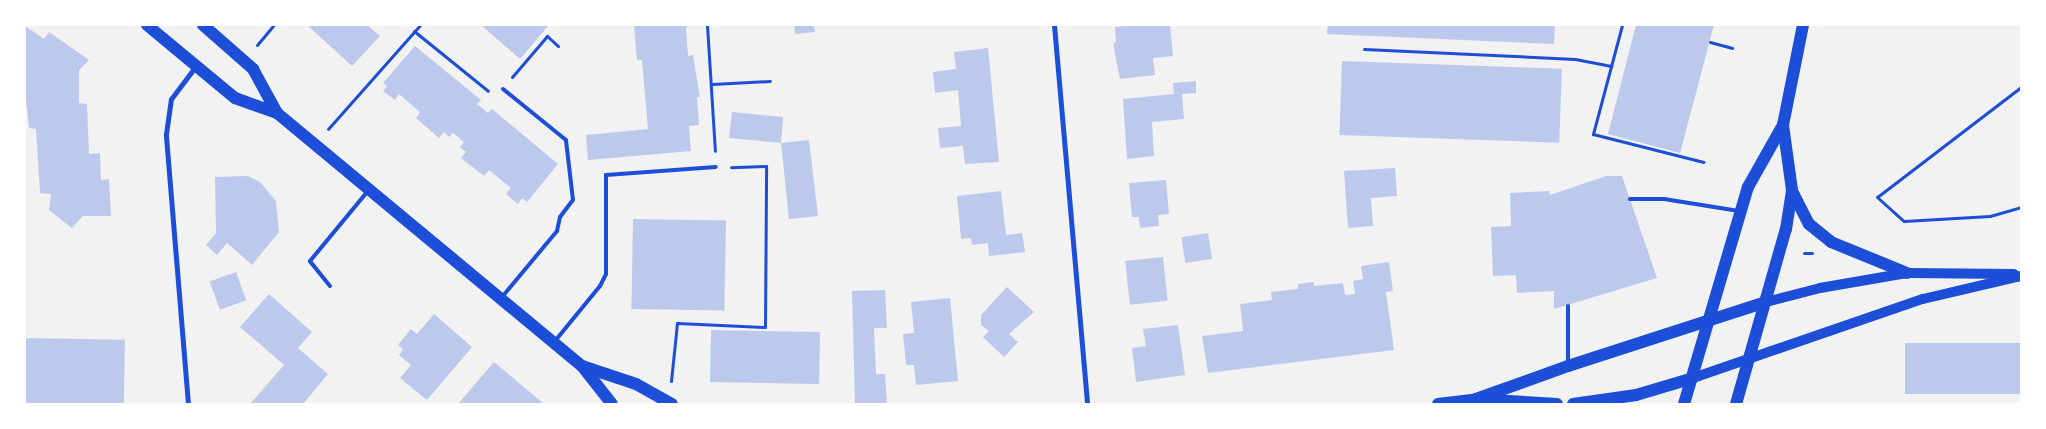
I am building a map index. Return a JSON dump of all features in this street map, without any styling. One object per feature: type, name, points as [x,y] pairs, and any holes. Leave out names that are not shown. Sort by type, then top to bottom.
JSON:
[{"type":"main road","points":[[147,25],[235,98],[277,113],[582,366],[612,404]]},
{"type":"main road","points":[[203,25],[253,68],[277,113]]},
{"type":"main road","points":[[1684,404],[1711,319],[1748,187],[1783,125],[1803,25]]},
{"type":"main road","points":[[1736,404],[1751,360],[1786,229],[1792,190],[1783,125]]},
{"type":"main road","points":[[1792,190],[1809,224],[1831,242],[1907,273]]},
{"type":"main road","points":[[1476,399],[1568,366],[1711,319],[1820,288],[1907,273],[2021,275]]},
{"type":"main road","points":[[1573,404],[1636,395],[1751,360],[1923,299],[2021,275]]},
{"type":"main road","points":[[582,366],[636,384],[669,403]]},
{"type":"main road","points":[[1438,404],[1476,399],[1557,404]]},
{"type":"street","points":[[1054,25],[1087,404]]},
{"type":"street","points":[[188,404],[166,134],[171,99],[196,66]]},
{"type":"lane","points":[[500,299],[557,231],[560,217],[573,200],[566,140],[503,89]]},
{"type":"lane","points":[[553,342],[600,286],[606,274],[606,175],[716,167]]},
{"type":"lane","points":[[330,286],[310,261],[370,190]]},
{"type":"lane","points":[[1630,199],[1664,199],[1742,211]]},
{"type":"lane","points":[[1568,306],[1568,366]]},
{"type":"path","points":[[244,60],[274,25]]},
{"type":"path","points":[[314,144],[420,25]]},
{"type":"path","points":[[669,403],[677,323],[765,327],[766,166],[716,167],[707,25]]},
{"type":"path","points":[[1622,25],[1593,134],[1704,162]]},
{"type":"path","points":[[414,31],[496,97],[547,36],[558,46]]},
{"type":"path","points":[[1710,42],[1732,48]]},
{"type":"path","points":[[1364,49],[1575,59],[1611,66]]},
{"type":"path","points":[[712,84],[770,82]]},
{"type":"path","points":[[2021,87],[1877,198],[1904,220],[1990,216],[2021,206]]},
{"type":"building","points":[[307,25],[367,25],[380,36],[352,66]]},
{"type":"building","points":[[481,25],[549,25],[520,59]]},
{"type":"building","points":[[634,25],[689,25],[686,28],[688,56],[693,55],[700,97],[697,97],[699,125],[689,126],[691,151],[588,160],[586,135],[648,129],[642,60],[637,60]]},
{"type":"building","points":[[794,25],[814,25],[815,32],[795,34]]},
{"type":"building","points":[[1170,25],[1173,56],[1153,58],[1155,75],[1120,79],[1113,43],[1116,42],[1115,27]]},
{"type":"building","points":[[1328,25],[1555,25],[1554,44],[1327,34]]},
{"type":"building","points":[[1636,25],[1714,25],[1680,153],[1608,134]]},
{"type":"building","points":[[25,26],[44,39],[49,32],[89,60],[79,70],[79,103],[87,104],[89,154],[100,153],[101,180],[109,179],[111,216],[83,216],[72,228],[49,210],[51,194],[40,193],[36,129],[29,128],[25,90]]},
{"type":"building","points":[[415,46],[481,100],[477,104],[488,113],[492,109],[558,164],[527,202],[522,198],[518,204],[506,194],[511,188],[489,170],[484,176],[461,158],[466,152],[460,147],[464,142],[453,133],[449,137],[444,132],[439,138],[416,118],[420,112],[399,94],[395,100],[383,91],[387,86],[383,83]]},
{"type":"building","points":[[988,48],[999,162],[965,164],[963,146],[940,148],[938,128],[961,126],[958,90],[935,93],[933,72],[956,69],[954,52]]},
{"type":"building","points":[[1342,61],[1562,69],[1559,143],[1339,135]]},
{"type":"building","points":[[1196,81],[1196,93],[1182,94],[1184,119],[1152,122],[1154,156],[1127,159],[1123,99],[1174,94],[1173,83]]},
{"type":"building","points":[[732,112],[783,117],[781,143],[729,138]]},
{"type":"building","points":[[809,140],[818,216],[789,219],[781,143]]},
{"type":"building","points":[[1395,168],[1397,196],[1371,198],[1373,226],[1348,228],[1344,171]]},
{"type":"building","points":[[248,176],[260,182],[276,201],[279,232],[252,265],[227,243],[217,255],[206,245],[216,233],[215,177]]},
{"type":"building","points":[[1606,176],[1622,176],[1657,278],[1554,309],[1554,291],[1517,293],[1516,275],[1493,276],[1491,227],[1511,226],[1510,193],[1549,191],[1550,195]]},
{"type":"building","points":[[1166,180],[1169,214],[1158,215],[1159,226],[1140,228],[1139,217],[1132,217],[1129,183]]},
{"type":"building","points":[[1001,191],[1006,235],[1022,233],[1025,252],[989,256],[988,243],[972,245],[971,238],[961,239],[957,196]]},
{"type":"building","points":[[633,219],[726,221],[724,311],[631,309]]},
{"type":"building","points":[[1208,233],[1212,259],[1185,263],[1181,237]]},
{"type":"building","points":[[1163,257],[1168,301],[1130,305],[1125,261]]},
{"type":"building","points":[[1389,262],[1393,291],[1386,292],[1394,350],[1208,373],[1202,336],[1243,331],[1240,304],[1272,300],[1271,292],[1298,289],[1298,284],[1314,282],[1314,286],[1343,283],[1345,295],[1355,294],[1353,281],[1363,279],[1361,266]]},
{"type":"building","points":[[236,272],[246,300],[220,310],[210,282]]},
{"type":"building","points":[[1007,287],[1034,312],[1009,334],[1018,342],[1004,357],[983,337],[989,331],[981,325],[981,315]]},
{"type":"building","points":[[885,290],[887,328],[874,328],[876,374],[885,374],[887,404],[855,404],[852,291]]},
{"type":"building","points":[[269,294],[312,332],[298,348],[328,374],[303,404],[250,404],[284,365],[240,327]]},
{"type":"building","points":[[950,298],[958,381],[916,385],[914,365],[906,365],[903,334],[914,333],[911,302]]},
{"type":"building","points":[[434,314],[472,347],[427,400],[400,378],[411,365],[399,355],[403,349],[398,345],[411,329],[417,334]]},
{"type":"building","points":[[1178,325],[1185,375],[1136,382],[1132,348],[1146,346],[1143,329]]},
{"type":"building","points":[[711,330],[820,332],[819,384],[710,382]]},
{"type":"building","points":[[25,338],[125,340],[124,404],[25,404]]},
{"type":"building","points":[[1905,343],[2021,343],[2021,394],[1905,394]]},
{"type":"building","points":[[494,362],[544,404],[458,404]]}]
